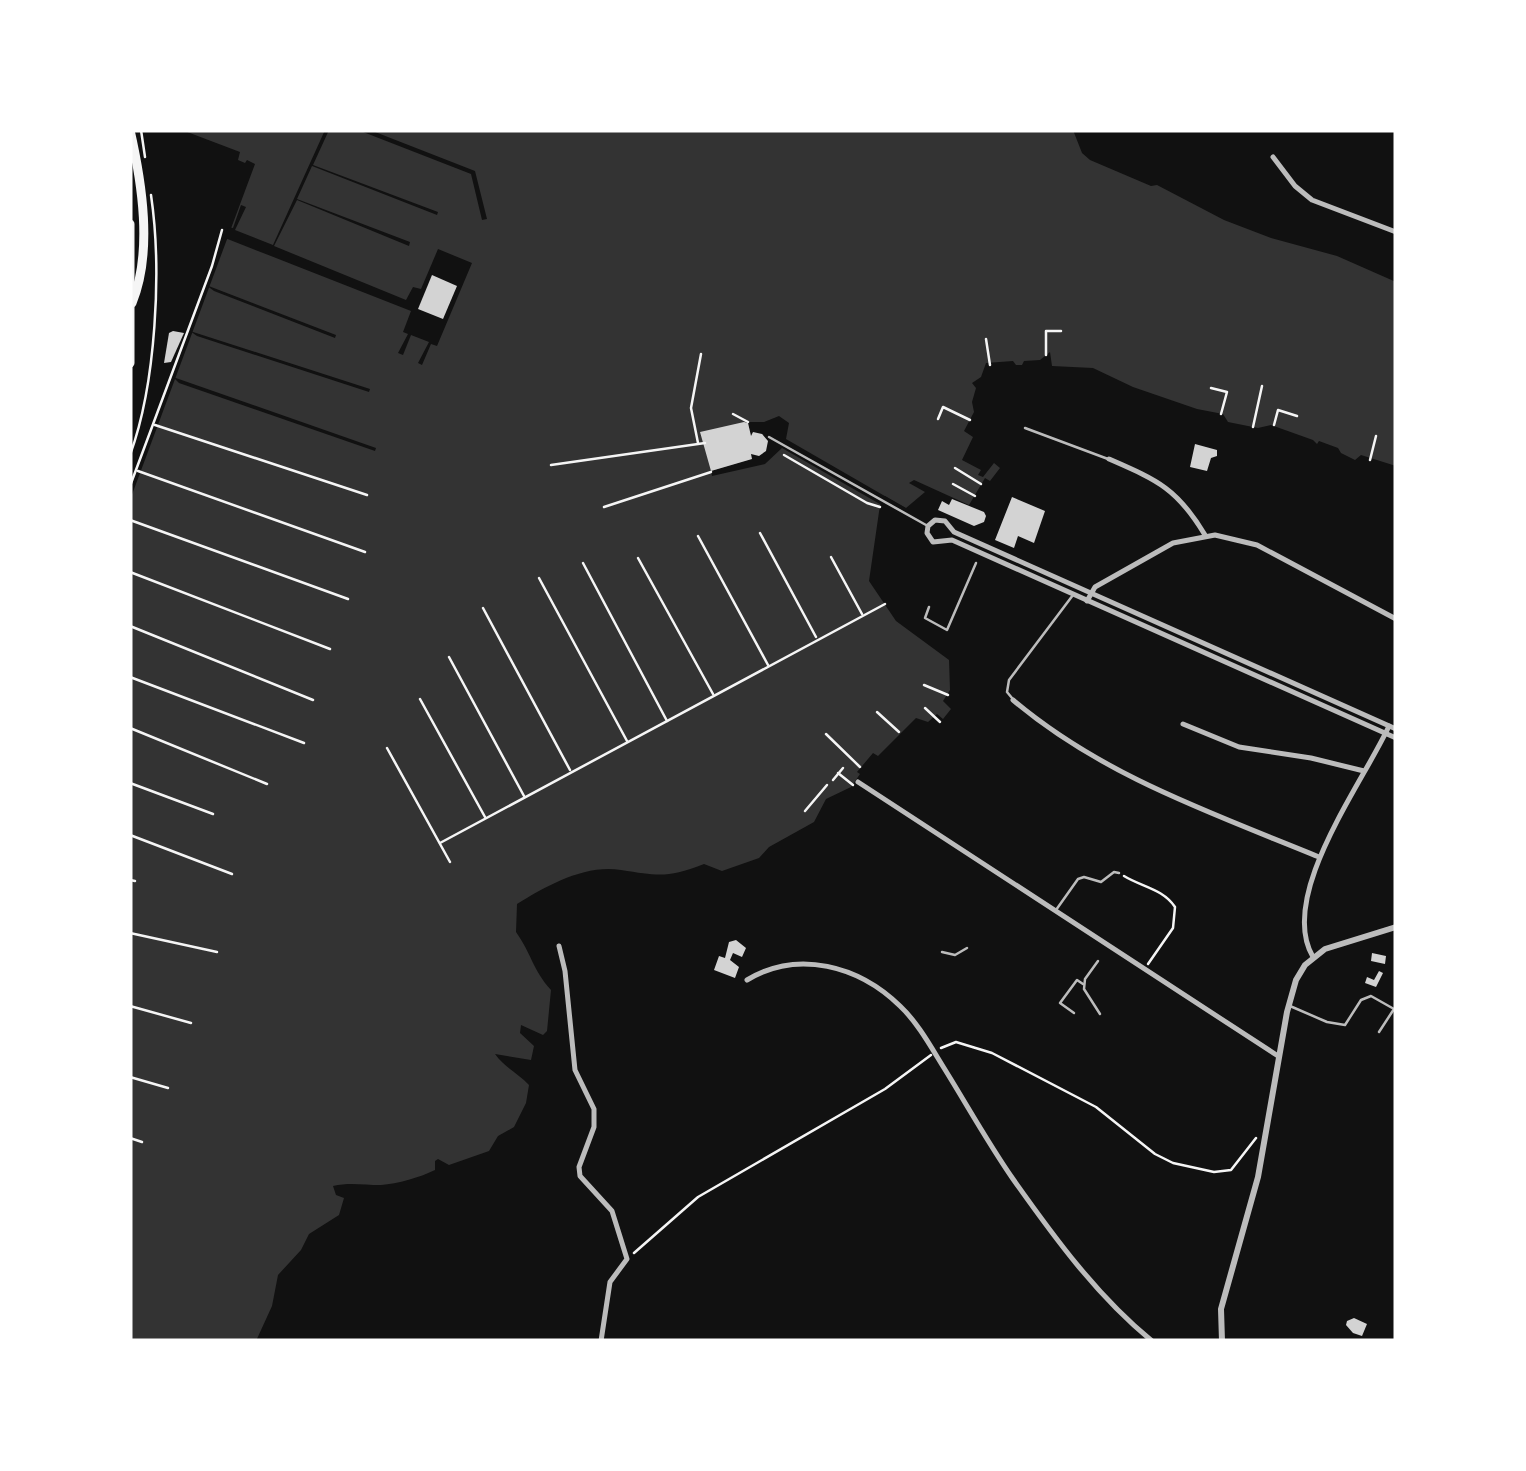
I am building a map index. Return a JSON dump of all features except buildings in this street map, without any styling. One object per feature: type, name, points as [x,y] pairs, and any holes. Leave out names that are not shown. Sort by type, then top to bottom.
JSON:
[{"type":"highway","points":[[130,130],[139,190],[142,268],[132,303]]},
{"type":"highway","points":[[130,224],[130,362]]},
{"type":"street","points":[[1273,157],[1295,186],[1312,200],[1396,232]]},
{"type":"street","points":[[1109,460],[1161,482],[1193,514],[1206,534]]},
{"type":"street","points":[[1313,957],[1302,920],[1320,857],[1364,771],[1386,733],[1393,727],[954,532],[945,521],[935,520],[928,526],[927,534],[934,542],[952,540],[1024,574],[1194,648],[1386,733],[1396,738]]},
{"type":"street","points":[[1087,601],[1090,593],[1173,543],[1206,534],[1257,545],[1396,619]]},
{"type":"street","points":[[1024,574],[1028,565]]},
{"type":"street","points":[[1137,623],[1141,615]]},
{"type":"street","points":[[1194,648],[1197,640]]},
{"type":"street","points":[[1245,671],[1249,662]]},
{"type":"street","points":[[1295,693],[1299,684]]},
{"type":"street","points":[[1013,700],[1148,788],[1320,857]]},
{"type":"street","points":[[1340,713],[1344,705]]},
{"type":"street","points":[[1184,724],[1240,746],[1364,771]]},
{"type":"street","points":[[856,784],[1280,1057]]},
{"type":"street","points":[[1222,1341],[1221,1309],[1254,1194],[1288,1005],[1296,980],[1313,957],[1340,942],[1396,927]]},
{"type":"street","points":[[559,946],[575,1070],[594,1108],[594,1127],[579,1167],[580,1176],[612,1211],[627,1259],[610,1282],[601,1341]]},
{"type":"street","points":[[747,980],[766,968],[782,964],[826,964],[862,978],[900,1005],[1036,1210],[1113,1308],[1152,1341]]},
{"type":"lane","points":[[1026,428],[1109,460]]},
{"type":"lane","points":[[769,437],[928,526]]},
{"type":"lane","points":[[930,607],[925,618],[948,630],[976,563]]},
{"type":"lane","points":[[1013,700],[1008,692],[1009,680],[1073,595]]},
{"type":"lane","points":[[1055,912],[1080,878],[1101,882],[1114,872],[1120,874]]},
{"type":"lane","points":[[942,952],[955,955],[967,948]]},
{"type":"lane","points":[[1098,961],[1084,984],[1085,993],[1100,1014]]},
{"type":"lane","points":[[1074,1013],[1060,1003],[1076,980],[1084,984]]},
{"type":"lane","points":[[1288,1005],[1327,1022],[1345,1025],[1361,1000],[1370,996],[1394,1009],[1379,1032]]},
{"type":"path","points":[[141,130],[146,164]]},
{"type":"path","points":[[130,455],[141,420],[150,355],[154,270],[150,192]]},
{"type":"path","points":[[130,486],[222,230]]},
{"type":"path","points":[[1046,355],[1046,331],[1061,331]]},
{"type":"path","points":[[986,339],[990,366]]},
{"type":"path","points":[[698,445],[691,408],[700,354]]},
{"type":"path","points":[[1254,426],[1262,386]]},
{"type":"path","points":[[1211,388],[1227,392],[1221,414]]},
{"type":"path","points":[[938,419],[943,408],[970,420]]},
{"type":"path","points":[[1274,425],[1278,410],[1297,416]]},
{"type":"path","points":[[732,414],[748,422]]},
{"type":"path","points":[[156,425],[366,495]]},
{"type":"path","points":[[1370,460],[1376,436]]},
{"type":"path","points":[[551,466],[704,443]]},
{"type":"path","points":[[784,455],[880,507]]},
{"type":"path","points":[[955,468],[981,484]]},
{"type":"path","points":[[138,471],[365,552]]},
{"type":"path","points":[[604,507],[711,472]]},
{"type":"path","points":[[953,484],[975,496]]},
{"type":"path","points":[[130,520],[348,599]]},
{"type":"path","points":[[760,533],[818,640]]},
{"type":"path","points":[[698,536],[768,666]]},
{"type":"path","points":[[831,557],[863,616]]},
{"type":"path","points":[[638,558],[714,696]]},
{"type":"path","points":[[584,564],[667,722]]},
{"type":"path","points":[[130,572],[330,649]]},
{"type":"path","points":[[539,578],[628,742]]},
{"type":"path","points":[[440,843],[885,604]]},
{"type":"path","points":[[483,608],[571,772]]},
{"type":"path","points":[[130,626],[312,700]]},
{"type":"path","points":[[449,657],[524,797]]},
{"type":"path","points":[[130,678],[304,743]]},
{"type":"path","points":[[924,685],[948,695]]},
{"type":"path","points":[[420,700],[486,818]]},
{"type":"path","points":[[925,708],[940,722]]},
{"type":"path","points":[[877,712],[899,732]]},
{"type":"path","points":[[130,728],[268,784]]},
{"type":"path","points":[[826,734],[860,767]]},
{"type":"path","points":[[387,748],[450,862]]},
{"type":"path","points":[[833,780],[843,768]]},
{"type":"path","points":[[838,773],[856,784]]},
{"type":"path","points":[[130,783],[213,814]]},
{"type":"path","points":[[805,810],[828,785]]},
{"type":"path","points":[[816,798],[824,804]]},
{"type":"path","points":[[130,835],[232,874]]},
{"type":"path","points":[[1120,874],[1163,893],[1175,907],[1172,928],[1144,970]]},
{"type":"path","points":[[130,933],[217,952]]},
{"type":"path","points":[[130,1006],[190,1023]]},
{"type":"path","points":[[634,1254],[698,1197],[885,1089],[956,1042],[992,1052],[1096,1107],[1173,1164],[1197,1170],[1231,1170],[1263,1136]]},
{"type":"path","points":[[130,1076],[168,1088]]},
{"type":"path","points":[[130,1138],[142,1142]]},
{"type":"shaded area","points":[[182,130],[1073,130],[1082,153],[1090,160],[1151,186],[1157,185],[1224,220],[1337,256],[1396,282],[1396,466],[1361,455],[1355,460],[1338,448],[1319,441],[1317,444],[1271,425],[1258,428],[1228,422],[1223,414],[1133,387],[1093,368],[1052,366],[1050,352],[1040,360],[1024,361],[1022,365],[1013,361],[986,363],[981,377],[972,383],[976,388],[974,412],[964,431],[973,437],[962,460],[981,470],[978,475],[983,477],[994,463],[1000,468],[990,481],[985,478],[969,505],[914,480],[909,483],[925,492],[906,508],[885,496],[880,505],[869,581],[896,621],[949,660],[950,690],[943,701],[951,709],[943,719],[937,714],[928,722],[916,718],[878,756],[873,753],[857,772],[860,774],[851,787],[826,799],[814,822],[769,847],[759,858],[722,871],[704,864],[663,874],[594,870],[553,884],[517,904],[516,932],[551,990],[547,1031],[543,1035],[521,1025],[520,1033],[534,1046],[531,1060],[495,1054],[529,1085],[526,1103],[514,1127],[498,1136],[489,1151],[449,1165],[438,1159],[435,1170],[416,1178],[387,1184],[333,1186],[336,1195],[344,1198],[339,1215],[309,1234],[301,1250],[278,1275],[272,1306],[256,1341],[130,1341],[130,500],[255,164],[238,160],[240,152]]},
{"type":"pier","points":[[325,130],[329,130],[313,165],[438,212],[437,215],[312,166],[297,199],[410,242],[409,246],[297,200],[274,246],[406,300],[413,287],[421,289],[438,249],[472,263],[437,346],[431,344],[422,365],[418,363],[429,342],[411,335],[403,355],[398,353],[408,334],[403,332],[411,311],[225,238],[241,205],[246,207],[235,230],[273,245]]},
{"type":"pier","points":[[358,130],[370,130],[475,171],[487,219],[482,220],[471,174]]},
{"type":"pier","points":[[206,285],[336,335],[335,338],[214,291]]},
{"type":"pier","points":[[190,331],[370,389],[369,392]]},
{"type":"pier","points":[[173,377],[376,448],[375,451],[179,383]]},
{"type":"pier","points":[[779,416],[789,423],[786,439],[908,512],[887,503],[885,507],[782,448],[765,464],[712,476],[711,471],[751,459],[764,439],[763,434],[751,436],[748,423],[744,422],[764,422]]}]
